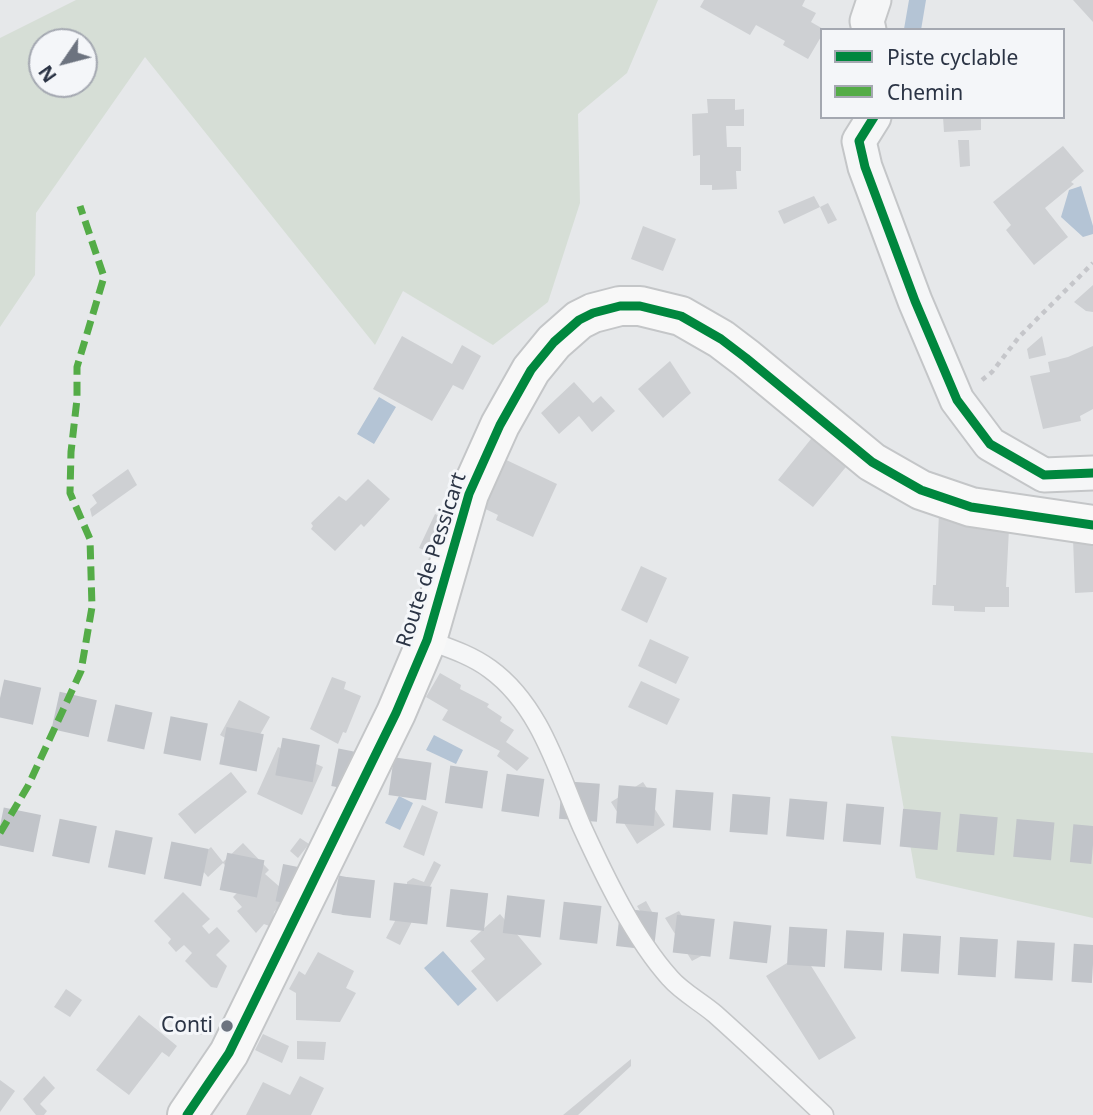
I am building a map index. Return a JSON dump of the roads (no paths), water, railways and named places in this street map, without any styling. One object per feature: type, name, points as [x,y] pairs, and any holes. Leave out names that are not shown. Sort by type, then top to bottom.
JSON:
[{"type":"street","points":[[860,125],[865,167],[915,301],[957,400],[990,444],[1044,475],[1093,473]]},
{"type":"street","name":"Route de Pessicart","points":[[187,1115],[229,1053],[396,713],[428,640],[469,494],[515,395],[531,370],[567,329],[593,313],[612,307],[639,306],[681,316],[721,339],[872,463],[921,489],[971,507],[1093,525]]},
{"type":"lane","points":[[428,640],[469,656],[492,670],[515,694],[538,725],[560,769],[582,825],[615,895],[670,979],[712,1012],[824,1115]]},
{"type":"water","points":[[909,0],[926,0],[921,28],[904,28]]},
{"type":"water","points":[[1081,186],[1093,226],[1093,234],[1083,237],[1061,217],[1069,190]]},
{"type":"water","points":[[379,397],[396,407],[374,444],[357,434]]},
{"type":"water","points":[[434,735],[463,750],[456,764],[426,750]]},
{"type":"water","points":[[399,796],[413,803],[400,830],[385,823]]},
{"type":"water","points":[[443,951],[477,989],[458,1006],[424,968]]},
{"type":"tunnel","points":[[0,698],[157,733],[349,770],[549,799],[1093,845]]},
{"type":"tunnel","points":[[0,826],[345,896],[775,945],[1093,964]]},
{"type":"place","name":"Conti","points":[[227,1026]]}]
